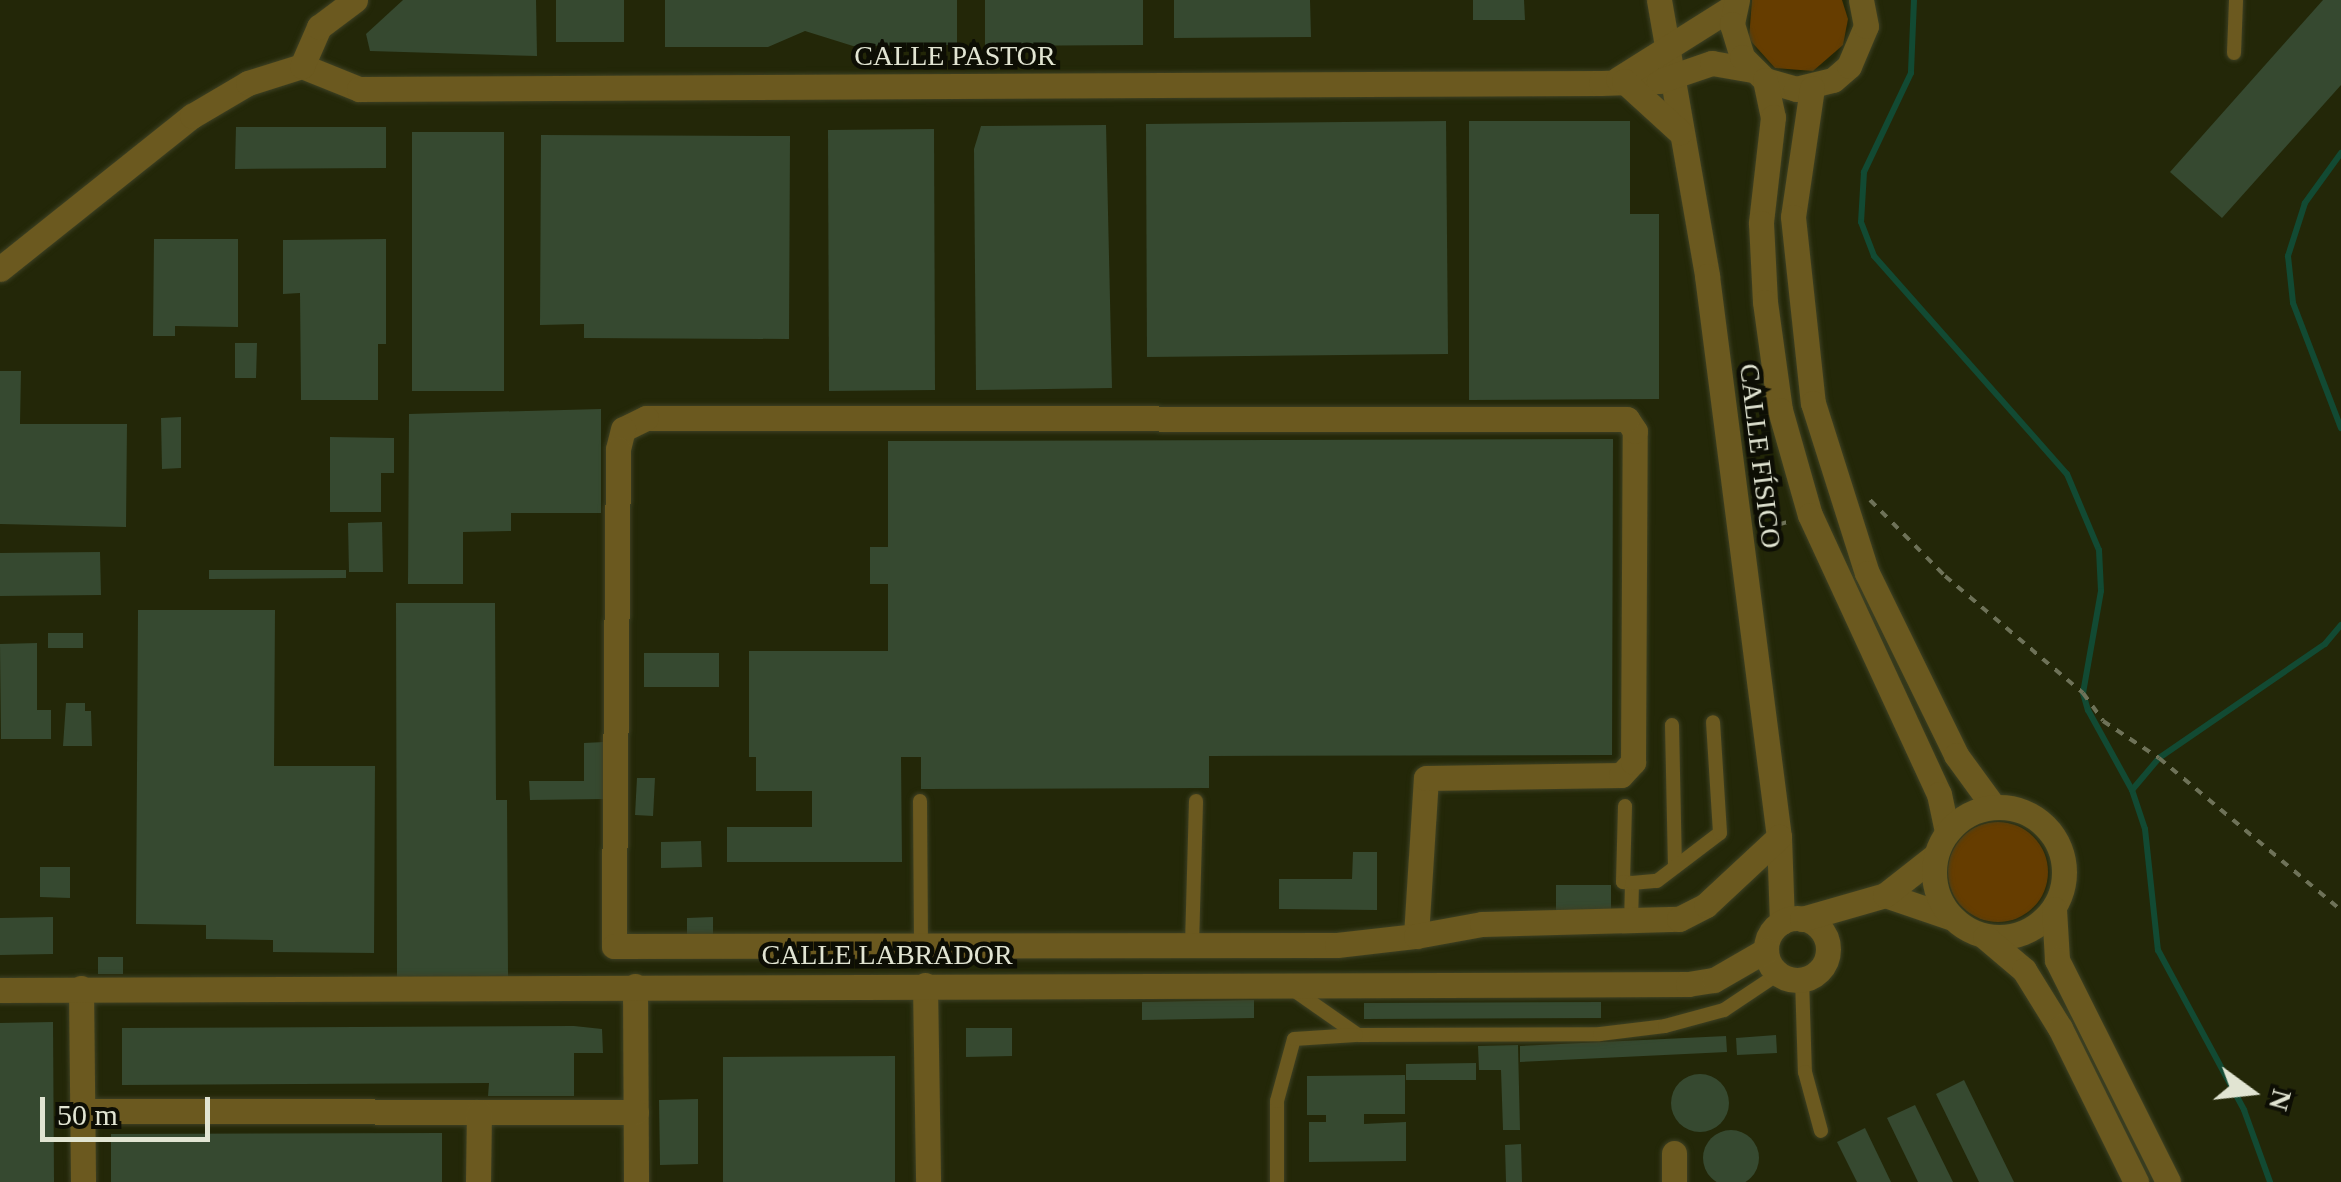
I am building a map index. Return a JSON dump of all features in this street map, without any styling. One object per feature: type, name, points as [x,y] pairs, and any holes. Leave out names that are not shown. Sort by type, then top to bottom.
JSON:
[{"type":"street","points":[[0,269],[192,116],[248,83],[302,66],[320,27],[356,0]]},
{"type":"street","name":"CALLE FÍSICO","points":[[1660,0],[1668,65],[1707,276],[1792,920]]},
{"type":"street","points":[[1861,0],[1860,48],[1833,80],[1812,88],[1793,218],[1796,286],[1812,403],[1867,573],[1940,722],[1994,806]]},
{"type":"street","points":[[1736,3],[1735,42],[1758,75],[1774,116],[1762,223],[1765,302],[1780,410],[1810,515],[1939,794],[1947,831]]},
{"type":"street","name":"CALLE PASTOR","points":[[1668,65],[1736,3]]},
{"type":"street","name":"CALLE PASTOR","points":[[302,66],[360,89],[1618,81],[1668,65],[1712,63],[1812,88]]},
{"type":"street","points":[[1618,81],[1680,132]]},
{"type":"street","points":[[1416,936],[1426,778],[1621,776],[1633,762],[1635,431],[1626,418],[646,418],[623,429],[618,449],[614,946],[1337,945],[1416,936],[1482,924],[1680,919],[1706,906],[1779,837]]},
{"type":"street","points":[[1952,918],[1934,884],[1935,856],[1947,831],[1968,814],[1994,806],[2034,816],[2050,830],[2065,869],[2054,909],[2057,960],[2168,1182]]},
{"type":"street","points":[[1856,902],[1828,947],[1822,966],[1790,977],[1766,950],[1792,920],[1856,902],[1885,894],[1935,856]]},
{"type":"street","points":[[1885,894],[1952,918],[1986,937],[2024,970],[2136,1182]]},
{"type":"street","points":[[1986,937],[2012,937],[2054,909]]},
{"type":"street","points":[[1792,920],[1820,928],[1828,947]]},
{"type":"street","name":"CALLE LABRADOR","points":[[0,990],[1688,984],[1714,980],[1766,950]]},
{"type":"street","points":[[926,985],[928,1182]]},
{"type":"street","points":[[636,986],[636,1182]]},
{"type":"street","points":[[81,988],[83,1182]]},
{"type":"street","points":[[82,1111],[636,1112]]},
{"type":"street","points":[[478,1182],[479,1112]]},
{"type":"street","points":[[1674,1153],[1674,1182]]},
{"type":"lane","points":[[2234,53],[2236,0]]},
{"type":"lane","points":[[1625,806],[1623,882],[1657,880],[1675,866],[1695,858],[1720,833],[1713,722]]},
{"type":"lane","points":[[1672,725],[1675,866]]},
{"type":"lane","points":[[920,800],[922,944]]},
{"type":"lane","points":[[1192,945],[1196,800]]},
{"type":"lane","points":[[1631,922],[1632,883]]},
{"type":"lane","points":[[1277,1182],[1277,1102],[1294,1039],[1600,1034],[1664,1026],[1724,1010],[1790,977],[1804,1072],[1820,1132]]},
{"type":"lane","points":[[1287,985],[1358,1035]]},
{"type":"path","points":[[1835,483],[1882,506],[1945,576],[2083,692],[2103,721],[2159,758],[2341,910]]},
{"type":"path","points":[[1741,541],[1810,515]]},
{"type":"shaded area","points":[[1752,0],[1842,0],[1848,19],[1843,45],[1813,71],[1775,68],[1749,39]]},
{"type":"shaded area","points":[[1998,822],[2017,826],[2034,836],[2044,853],[2048,872],[2044,891],[2034,908],[2017,918],[1998,922],[1979,918],[1962,908],[1952,891],[1948,872],[1952,853],[1962,836],[1979,826]]},
{"type":"building","points":[[403,0],[536,0],[537,56],[370,51],[366,34]]},
{"type":"building","points":[[556,0],[624,0],[624,42],[556,42]]},
{"type":"building","points":[[665,0],[957,0],[957,45],[853,46],[805,31],[768,47],[665,47]]},
{"type":"building","points":[[985,0],[1143,0],[1143,45],[985,46]]},
{"type":"building","points":[[1174,0],[1310,0],[1311,37],[1174,38]]},
{"type":"building","points":[[1473,0],[1524,0],[1525,20],[1473,20]]},
{"type":"building","points":[[2323,0],[2341,0],[2341,85],[2222,218],[2170,172]]},
{"type":"building","points":[[1446,121],[1448,354],[1147,357],[1146,124]]},
{"type":"building","points":[[1469,121],[1630,121],[1630,214],[1659,214],[1659,399],[1469,400]]},
{"type":"building","points":[[1106,125],[1112,388],[976,390],[974,149],[981,126]]},
{"type":"building","points":[[236,127],[386,127],[386,168],[235,169]]},
{"type":"building","points":[[934,129],[935,390],[829,391],[828,130]]},
{"type":"building","points":[[412,132],[504,132],[504,391],[412,391]]},
{"type":"building","points":[[541,135],[790,136],[789,339],[584,338],[584,324],[540,325]]},
{"type":"building","points":[[154,239],[238,239],[238,327],[175,326],[175,336],[153,336]]},
{"type":"building","points":[[386,239],[386,344],[378,344],[378,400],[301,400],[300,293],[283,294],[283,240]]},
{"type":"building","points":[[235,343],[257,343],[256,378],[235,378]]},
{"type":"building","points":[[0,371],[21,371],[20,424],[127,424],[126,527],[0,524]]},
{"type":"building","points":[[601,409],[601,513],[511,513],[511,531],[463,532],[463,584],[408,584],[409,414]]},
{"type":"building","points":[[181,417],[181,468],[162,469],[161,418]]},
{"type":"building","points":[[330,437],[394,438],[394,473],[381,473],[381,512],[330,512]]},
{"type":"building","points":[[1613,439],[1612,755],[1209,756],[1209,788],[921,789],[921,757],[901,757],[902,862],[727,862],[727,827],[812,827],[812,791],[756,791],[756,757],[749,757],[749,651],[888,651],[888,584],[870,584],[870,547],[888,547],[888,441]]},
{"type":"building","points":[[382,522],[383,572],[349,572],[348,523]]},
{"type":"building","points":[[100,552],[101,595],[0,596],[0,553]]},
{"type":"building","points":[[209,570],[346,570],[346,578],[209,579]]},
{"type":"building","points":[[396,603],[495,603],[496,800],[507,800],[508,976],[397,977]]},
{"type":"building","points":[[138,610],[275,610],[274,766],[375,766],[374,953],[273,952],[273,940],[206,939],[206,925],[136,924]]},
{"type":"building","points":[[48,633],[83,633],[83,648],[48,648]]},
{"type":"building","points":[[37,643],[37,710],[51,710],[51,739],[1,739],[0,644]]},
{"type":"building","points":[[644,653],[719,653],[719,687],[644,687]]},
{"type":"building","points":[[66,703],[85,703],[85,711],[91,711],[92,746],[63,746]]},
{"type":"building","points":[[604,742],[605,799],[530,800],[529,781],[584,781],[584,743]]},
{"type":"building","points":[[637,778],[655,778],[653,816],[635,815]]},
{"type":"building","points":[[701,841],[702,867],[661,868],[661,842]]},
{"type":"building","points":[[1353,852],[1377,852],[1377,910],[1279,909],[1279,879],[1352,879]]},
{"type":"building","points":[[40,867],[70,867],[70,898],[40,897]]},
{"type":"building","points":[[1556,885],[1611,885],[1611,912],[1556,912]]},
{"type":"building","points":[[53,917],[53,954],[0,955],[0,918]]},
{"type":"building","points":[[713,917],[713,937],[687,938],[687,918]]},
{"type":"building","points":[[98,957],[123,957],[123,974],[98,974]]},
{"type":"building","points":[[1254,1000],[1254,1018],[1142,1020],[1142,1002]]},
{"type":"building","points":[[1601,1002],[1601,1018],[1364,1019],[1364,1003]]},
{"type":"building","points":[[53,1022],[54,1182],[0,1182],[0,1023]]},
{"type":"building","points":[[122,1028],[602,1029],[603,1053],[574,1053],[574,1096],[488,1096],[489,1083],[122,1085]]},
{"type":"building","points":[[966,1028],[1012,1028],[1012,1056],[966,1057]]},
{"type":"building","points":[[1776,1035],[1777,1053],[1737,1055],[1736,1038]]},
{"type":"building","points":[[1726,1036],[1727,1052],[1520,1062],[1520,1046]]},
{"type":"building","points":[[1518,1045],[1520,1130],[1503,1130],[1501,1070],[1479,1070],[1478,1046]]},
{"type":"building","points":[[895,1056],[895,1182],[723,1182],[723,1057]]},
{"type":"building","points":[[1476,1063],[1476,1080],[1406,1080],[1406,1064]]},
{"type":"building","points":[[1700,1074],[1720,1083],[1729,1103],[1720,1123],[1700,1132],[1680,1123],[1671,1103],[1680,1083]]},
{"type":"building","points":[[1405,1075],[1405,1114],[1364,1114],[1364,1124],[1406,1122],[1406,1161],[1309,1162],[1309,1122],[1326,1122],[1326,1115],[1307,1115],[1307,1076]]},
{"type":"building","points":[[1964,1080],[2014,1182],[1979,1182],[1936,1094]]},
{"type":"building","points":[[698,1099],[698,1164],[660,1165],[659,1100]]},
{"type":"building","points":[[1915,1105],[1953,1182],[1918,1182],[1887,1118]]},
{"type":"building","points":[[1865,1128],[1891,1182],[1857,1182],[1837,1142]]},
{"type":"building","points":[[1731,1130],[1751,1138],[1759,1158],[1751,1178],[1731,1186],[1711,1178],[1703,1158],[1711,1138]]},
{"type":"building","points":[[442,1133],[442,1182],[111,1182],[111,1134]]},
{"type":"building","points":[[1521,1144],[1522,1182],[1506,1182],[1505,1145]]},
{"type":"waterway","points":[[1914,0],[1911,73],[1864,172],[1861,222],[1874,256],[2067,474],[2099,550],[2101,591],[2083,693],[2088,710],[2132,790],[2145,829],[2158,950],[2244,1110],[2270,1182]]},
{"type":"waterway","points":[[2341,153],[2305,203],[2288,256],[2293,303],[2341,428]]},
{"type":"waterway","points":[[2132,790],[2159,758],[2325,644],[2341,625]]}]
